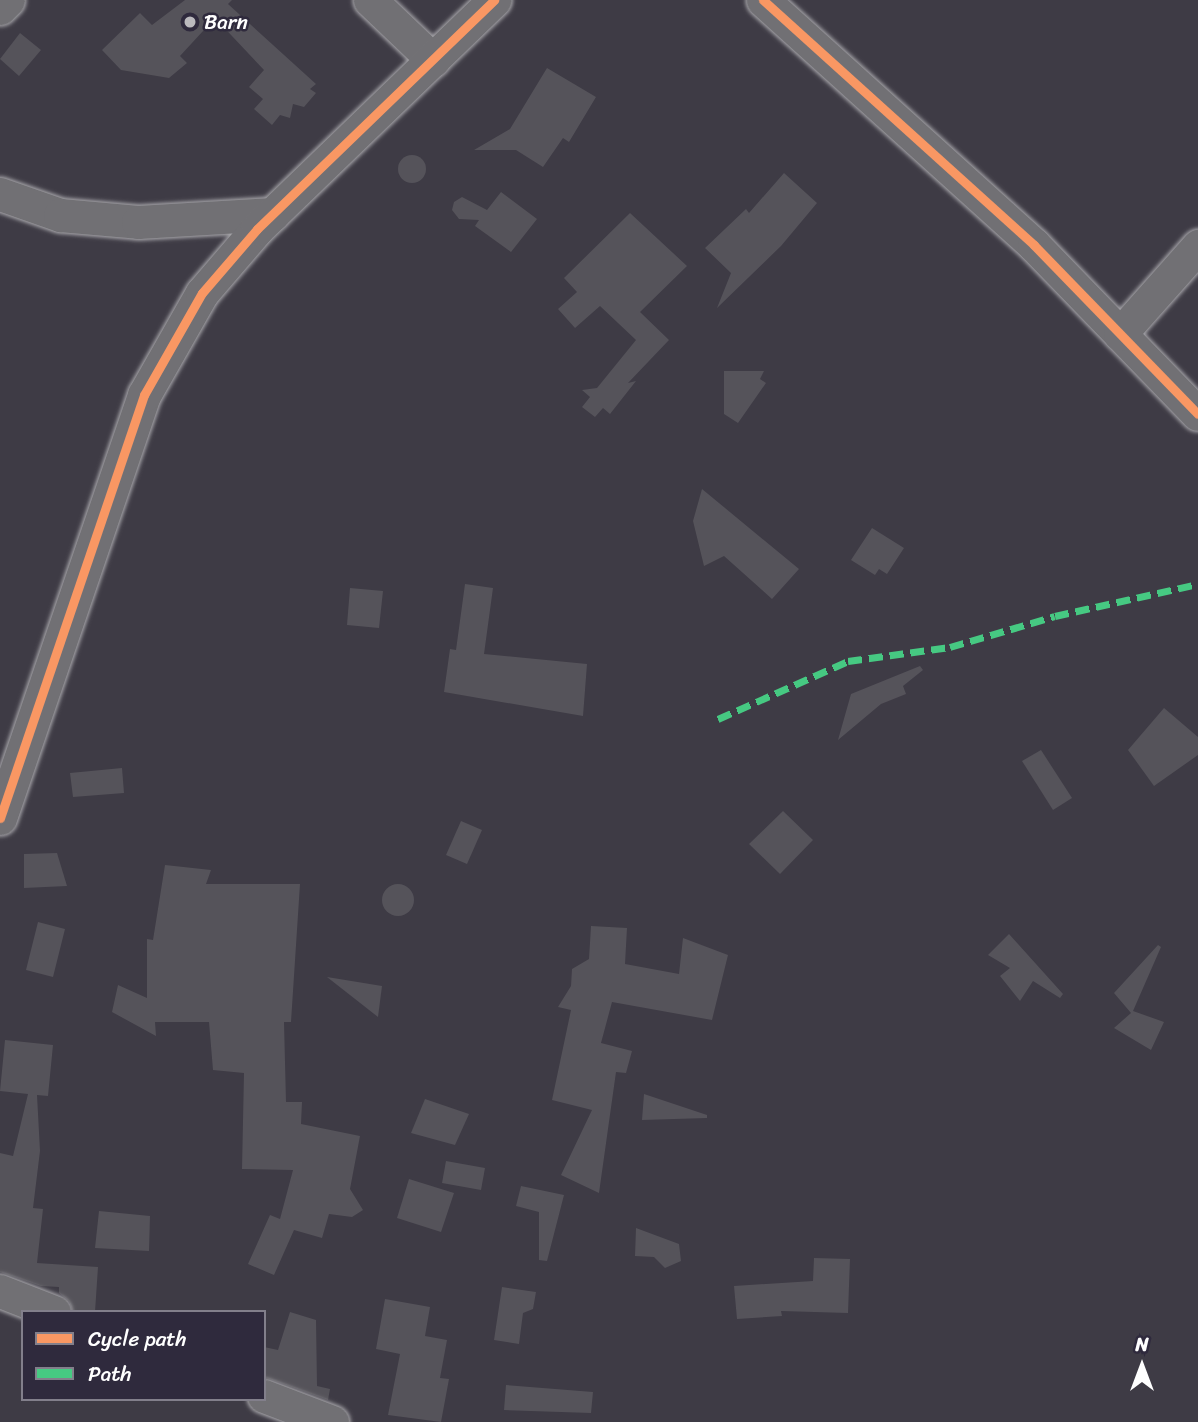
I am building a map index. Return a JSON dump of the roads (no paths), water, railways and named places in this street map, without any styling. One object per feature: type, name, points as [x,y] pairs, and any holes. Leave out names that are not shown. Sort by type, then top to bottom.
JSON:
[{"type":"street","points":[[0,8],[8,0]]},
{"type":"street","points":[[370,0],[433,60]]},
{"type":"street","points":[[0,818],[144,395],[202,293],[273,214],[494,0]]},
{"type":"street","points":[[763,0],[1034,245],[1198,414]]},
{"type":"street","points":[[0,194],[60,215],[138,222],[273,214]]},
{"type":"street","points":[[1121,334],[1198,246]]},
{"type":"street","points":[[0,1291],[49,1310]]},
{"type":"street","points":[[266,1397],[332,1422]]},
{"type":"place","name":"Barn","points":[[190,22]]}]
